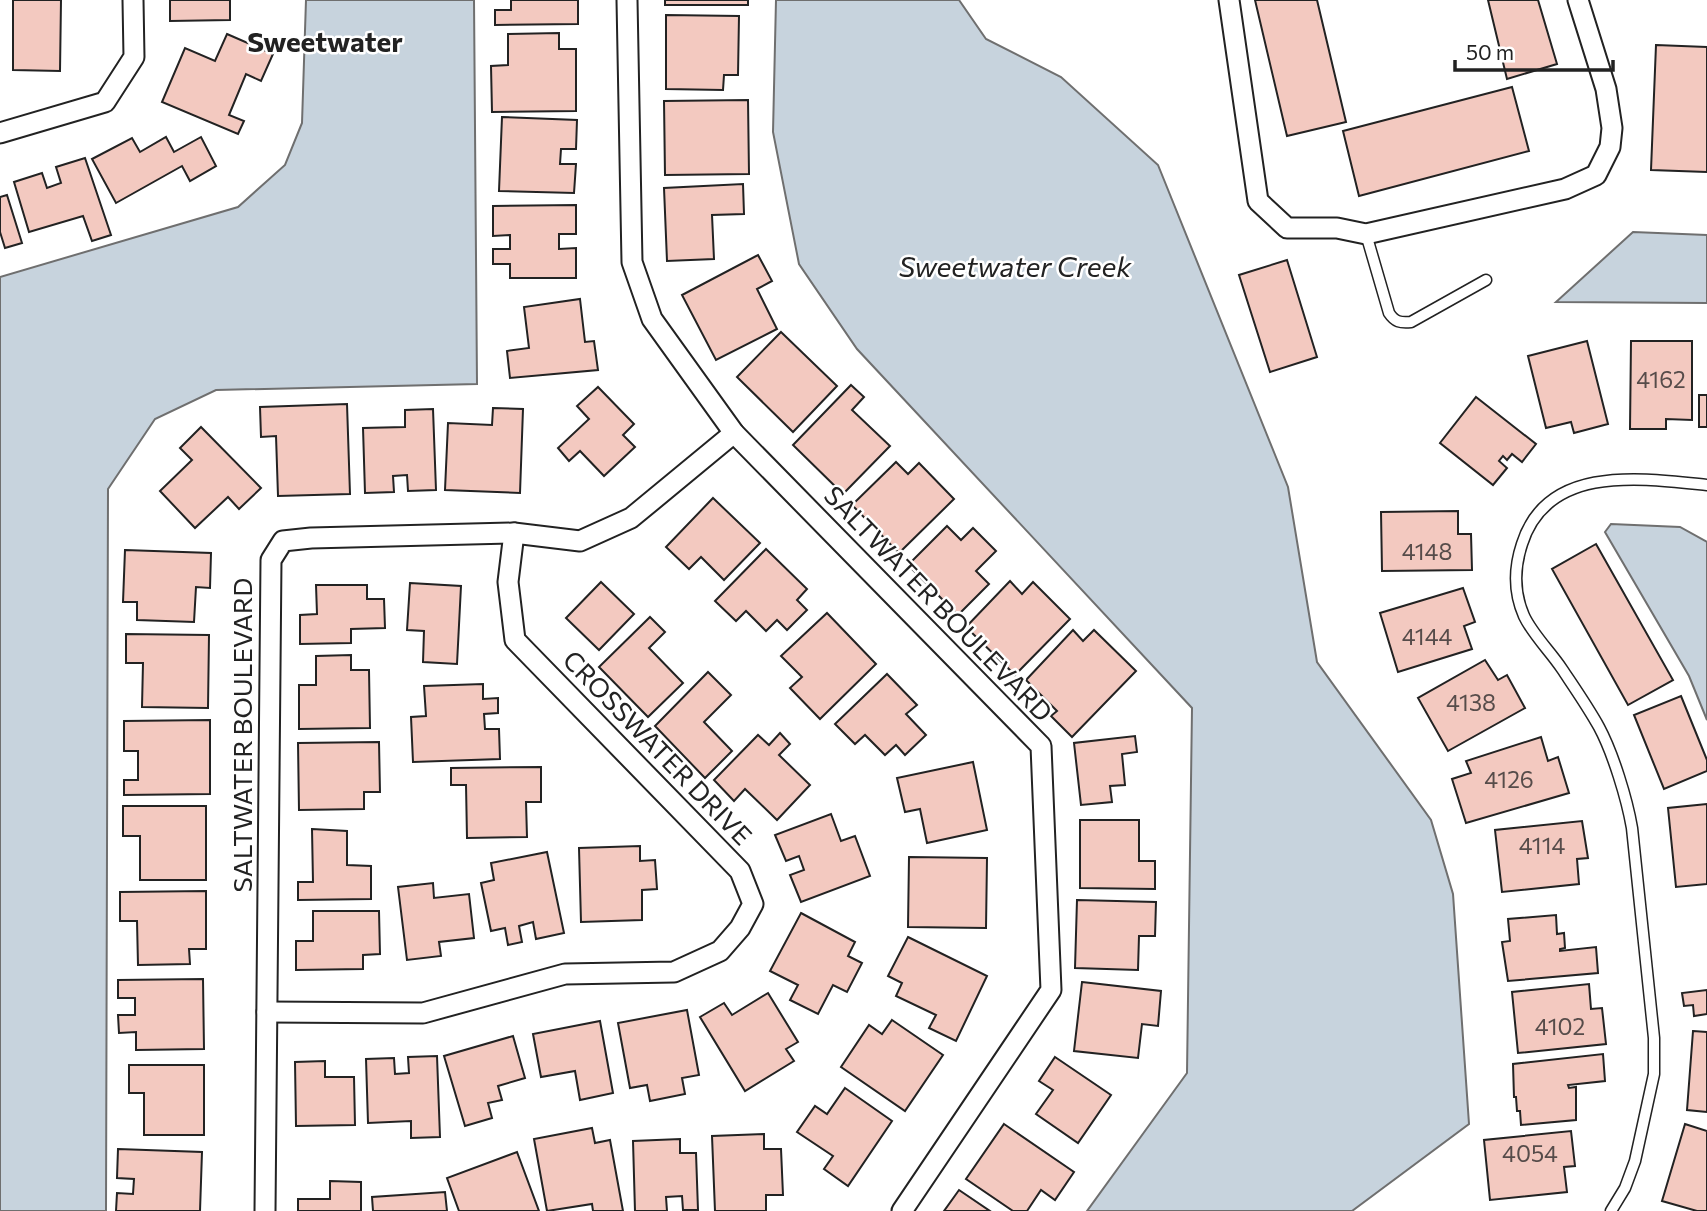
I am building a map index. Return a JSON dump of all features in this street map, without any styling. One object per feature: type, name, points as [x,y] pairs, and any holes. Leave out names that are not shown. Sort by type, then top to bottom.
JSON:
[{"type":"street","points":[[0,133],[105,102],[134,57],[134,0]]},
{"type":"street","name":"SALTWATER BOULEVARD","points":[[626,0],[632,262],[652,319],[734,433],[1041,746],[1051,989],[902,1211]]},
{"type":"street","points":[[1229,0],[1258,201],[1287,228],[1337,228],[1366,234],[1565,189],[1596,175],[1610,147],[1612,128],[1606,89],[1583,1]]},
{"type":"street","name":"SALTWATER BOULEVARD","points":[[265,1211],[271,560],[283,541],[311,538],[514,533],[580,541],[631,518],[734,433]]},
{"type":"street","name":"CROSSWATER DRIVE","points":[[267,1012],[423,1013],[565,974],[674,972],[720,951],[740,928],[753,904],[740,871],[515,640],[508,582],[514,533]]},
{"type":"lane","points":[[1366,234],[1389,313],[1394,320],[1401,323],[1411,322],[1486,280]]},
{"type":"lane","points":[[1611,1211],[1625,1188],[1635,1161],[1654,1074],[1654,1038],[1632,828],[1628,804],[1600,729],[1525,618],[1517,594],[1516,561],[1526,531],[1539,511],[1558,494],[1589,483],[1619,479],[1707,485]]},
{"type":"water","points":[[306,0],[474,0],[477,384],[216,390],[155,419],[108,489],[106,1211],[0,1211],[0,277],[238,207],[285,165],[302,123]]},
{"type":"water","name":"Sweetwater Creek","points":[[776,0],[959,0],[986,39],[1061,77],[1158,165],[1288,487],[1317,662],[1431,820],[1453,894],[1469,1124],[1352,1211],[1087,1211],[1187,1073],[1192,708],[857,349],[799,264],[773,132]]},
{"type":"water","points":[[1633,232],[1707,235],[1707,303],[1556,302]]},
{"type":"water","points":[[1611,524],[1680,527],[1707,542],[1707,720],[1689,676],[1605,532]]},
{"type":"building","points":[[13,0],[61,0],[60,71],[13,70]]},
{"type":"building","points":[[170,0],[230,0],[230,20],[170,21]]},
{"type":"building","points":[[511,0],[578,0],[578,24],[495,25],[495,10],[511,10]]},
{"type":"building","points":[[665,0],[748,0],[748,5],[665,5]]},
{"type":"building","points":[[1255,0],[1317,0],[1346,122],[1287,136]]},
{"type":"building","points":[[1488,0],[1538,0],[1557,64],[1507,79]]},
{"type":"building","points":[[666,15],[739,16],[738,75],[724,75],[723,90],[666,89]]},
{"type":"building","points":[[559,33],[559,49],[576,49],[576,111],[492,112],[491,66],[508,65],[508,34]]},
{"type":"building","points":[[227,34],[273,54],[261,81],[246,74],[229,115],[244,121],[238,134],[162,102],[185,48],[215,61]]},
{"type":"building","points":[[1656,45],[1707,47],[1707,172],[1651,170]]},
{"type":"building","points":[[1512,87],[1529,151],[1359,196],[1343,131]]},
{"type":"building","points":[[748,100],[749,174],[665,175],[664,101]]},
{"type":"building","points":[[502,117],[577,120],[576,149],[561,149],[560,164],[576,164],[574,193],[499,191]]},
{"type":"building","points":[[166,137],[174,152],[201,137],[216,166],[190,181],[182,166],[116,203],[92,159],[132,138],[140,152]]},
{"type":"building","points":[[85,158],[111,235],[92,241],[83,216],[29,232],[14,182],[42,173],[47,188],[61,183],[56,167]]},
{"type":"building","points":[[743,184],[744,214],[712,215],[714,259],[667,261],[664,188]]},
{"type":"building","points":[[7,195],[22,243],[5,248],[0,232],[0,197]]},
{"type":"building","points":[[576,205],[576,234],[559,234],[559,249],[576,248],[576,278],[510,278],[510,264],[493,264],[493,249],[510,249],[510,235],[493,236],[493,206]]},
{"type":"building","points":[[758,255],[772,281],[757,289],[777,329],[716,360],[682,295]]},
{"type":"building","points":[[1287,260],[1317,357],[1270,372],[1239,275]]},
{"type":"building","points":[[580,299],[585,342],[594,341],[598,370],[510,378],[507,351],[529,348],[524,307]]},
{"type":"building","points":[[781,332],[837,386],[793,432],[737,377]]},
{"type":"building","points":[[1587,341],[1608,424],[1574,433],[1571,422],[1546,428],[1528,356]]},
{"type":"building","points":[[1631,341],[1692,341],[1692,420],[1666,419],[1666,429],[1630,429]]},
{"type":"building","points":[[851,385],[864,397],[852,410],[890,446],[843,494],[793,445]]},
{"type":"building","points":[[598,387],[634,424],[623,435],[635,447],[604,476],[580,451],[569,461],[558,448],[589,419],[577,406]]},
{"type":"building","points":[[1699,395],[1707,395],[1707,427],[1699,427]]},
{"type":"building","points":[[1476,397],[1536,444],[1522,462],[1512,454],[1507,460],[1503,456],[1499,461],[1507,468],[1493,485],[1440,443]]},
{"type":"building","points":[[347,404],[350,494],[278,496],[276,436],[261,437],[260,407]]},
{"type":"building","points":[[493,408],[523,409],[520,493],[445,490],[448,423],[492,425]]},
{"type":"building","points":[[433,409],[436,490],[408,491],[407,475],[393,476],[394,492],[365,493],[363,428],[405,427],[405,410]]},
{"type":"building","points":[[201,427],[261,488],[239,509],[228,497],[195,528],[160,491],[192,460],[180,448]]},
{"type":"building","points":[[896,462],[908,474],[919,463],[954,499],[899,553],[852,505]]},
{"type":"building","points":[[713,498],[760,543],[724,580],[701,557],[689,569],[666,547]]},
{"type":"building","points":[[1458,511],[1458,534],[1471,534],[1472,570],[1382,571],[1381,512]]},
{"type":"building","points":[[947,526],[961,540],[973,528],[996,551],[976,571],[989,584],[958,615],[908,565]]},
{"type":"building","points":[[1596,544],[1673,680],[1628,705],[1552,569]]},
{"type":"building","points":[[766,549],[807,589],[797,600],[807,610],[787,630],[777,620],[766,631],[746,611],[736,621],[715,601]]},
{"type":"building","points":[[125,550],[211,553],[210,588],[196,587],[194,622],[137,620],[137,602],[123,602]]},
{"type":"building","points":[[1010,581],[1022,594],[1033,582],[1070,619],[1015,675],[966,627]]},
{"type":"building","points":[[601,582],[634,614],[599,650],[566,618]]},
{"type":"building","points":[[410,583],[461,586],[457,664],[423,662],[424,631],[407,630]]},
{"type":"building","points":[[316,585],[367,585],[367,599],[384,599],[385,628],[351,629],[351,643],[300,644],[300,615],[317,614]]},
{"type":"building","points":[[1463,588],[1475,622],[1464,626],[1472,649],[1398,672],[1380,613]]},
{"type":"building","points":[[827,613],[876,664],[820,719],[790,688],[802,677],[781,656]]},
{"type":"building","points":[[650,617],[665,632],[649,648],[683,683],[648,717],[599,667]]},
{"type":"building","points":[[1073,630],[1083,641],[1094,630],[1136,671],[1072,737],[1051,716],[1057,711],[1026,680]]},
{"type":"building","points":[[126,634],[209,635],[208,708],[142,707],[143,663],[126,663]]},
{"type":"building","points":[[351,655],[351,670],[369,670],[370,728],[299,729],[299,685],[316,685],[316,656]]},
{"type":"building","points":[[1485,660],[1498,680],[1507,675],[1525,708],[1448,751],[1418,698]]},
{"type":"building","points":[[708,672],[731,695],[704,722],[732,751],[705,778],[655,726]]},
{"type":"building","points":[[887,674],[917,705],[906,714],[926,735],[905,755],[896,745],[885,755],[865,735],[855,744],[835,724]]},
{"type":"building","points":[[483,684],[483,699],[498,698],[498,713],[484,714],[485,729],[499,729],[500,759],[413,762],[411,717],[426,716],[424,686]]},
{"type":"building","points":[[1681,696],[1707,760],[1707,771],[1664,789],[1634,715]]},
{"type":"building","points":[[210,720],[210,794],[124,795],[124,780],[138,780],[138,751],[124,751],[124,721]]},
{"type":"building","points":[[780,733],[790,744],[779,755],[810,785],[777,820],[745,789],[734,801],[714,780],[758,735],[769,745]]},
{"type":"building","points":[[1135,736],[1137,752],[1122,754],[1125,785],[1110,786],[1112,802],[1081,805],[1074,743]]},
{"type":"building","points":[[1541,737],[1548,761],[1558,757],[1569,793],[1466,823],[1452,779],[1471,773],[1466,761]]},
{"type":"building","points":[[379,742],[380,792],[364,792],[364,809],[299,810],[298,743]]},
{"type":"building","points":[[973,762],[987,830],[927,843],[920,809],[905,812],[897,778]]},
{"type":"building","points":[[541,767],[541,802],[526,802],[527,837],[467,838],[466,785],[451,785],[451,768]]},
{"type":"building","points":[[1707,804],[1707,884],[1676,887],[1668,808]]},
{"type":"building","points":[[123,806],[206,806],[206,880],[140,880],[140,836],[123,836]]},
{"type":"building","points":[[831,814],[841,841],[855,836],[870,876],[801,902],[790,875],[804,870],[799,856],[786,861],[775,835]]},
{"type":"building","points":[[1080,820],[1139,820],[1139,861],[1155,861],[1155,889],[1080,888]]},
{"type":"building","points":[[1582,821],[1588,858],[1577,859],[1579,884],[1502,892],[1495,830]]},
{"type":"building","points":[[312,829],[347,831],[347,865],[371,866],[371,899],[298,900],[298,882],[313,882]]},
{"type":"building","points":[[640,846],[640,861],[655,860],[657,889],[642,890],[642,920],[581,922],[579,848]]},
{"type":"building","points":[[547,852],[564,933],[536,939],[533,922],[519,926],[522,942],[508,945],[505,928],[491,931],[481,883],[494,880],[491,863]]},
{"type":"building","points":[[909,857],[987,858],[986,928],[908,927]]},
{"type":"building","points":[[433,883],[434,898],[469,894],[474,938],[439,942],[441,956],[407,960],[398,887]]},
{"type":"building","points":[[206,891],[206,949],[189,949],[190,964],[138,965],[137,921],[120,921],[120,892]]},
{"type":"building","points":[[1077,900],[1156,902],[1155,936],[1139,936],[1138,970],[1075,968]]},
{"type":"building","points":[[313,911],[379,911],[380,954],[363,955],[363,969],[296,970],[296,941],[313,941]]},
{"type":"building","points":[[801,913],[855,942],[848,956],[862,963],[847,992],[833,985],[818,1014],[790,1000],[798,985],[770,971]]},
{"type":"building","points":[[1556,915],[1557,934],[1564,933],[1565,948],[1560,951],[1596,947],[1598,973],[1508,981],[1502,942],[1510,941],[1508,919]]},
{"type":"building","points":[[908,937],[987,976],[956,1041],[929,1028],[936,1015],[896,996],[902,983],[888,976]]},
{"type":"building","points":[[203,979],[204,1049],[136,1050],[136,1032],[119,1033],[118,1015],[135,1015],[135,998],[118,998],[118,980]]},
{"type":"building","points":[[1082,982],[1161,991],[1158,1026],[1142,1024],[1138,1058],[1074,1051]]},
{"type":"building","points":[[1589,984],[1591,1009],[1602,1008],[1606,1044],[1518,1053],[1512,992]]},
{"type":"building","points":[[1707,990],[1707,1014],[1694,1016],[1693,1005],[1684,1006],[1682,993]]},
{"type":"building","points":[[768,993],[798,1042],[786,1049],[794,1061],[745,1091],[700,1017],[724,1003],[732,1015]]},
{"type":"building","points":[[687,1010],[699,1075],[682,1078],[685,1094],[650,1101],[647,1085],[630,1088],[618,1023]]},
{"type":"building","points":[[892,1020],[943,1055],[905,1111],[841,1067],[869,1025],[882,1034]]},
{"type":"building","points":[[600,1021],[613,1093],[580,1100],[575,1071],[541,1077],[533,1034]]},
{"type":"building","points":[[1693,1031],[1707,1032],[1707,1112],[1687,1110]]},
{"type":"building","points":[[513,1036],[525,1078],[498,1086],[502,1100],[488,1103],[492,1118],[465,1126],[444,1056]]},
{"type":"building","points":[[1603,1054],[1605,1081],[1568,1085],[1569,1088],[1576,1087],[1576,1120],[1521,1125],[1520,1111],[1517,1111],[1514,1097],[1513,1064]]},
{"type":"building","points":[[437,1056],[440,1137],[411,1138],[411,1121],[368,1123],[366,1059],[394,1058],[395,1074],[409,1073],[408,1057]]},
{"type":"building","points":[[1055,1057],[1111,1095],[1078,1143],[1036,1114],[1053,1090],[1039,1081]]},
{"type":"building","points":[[325,1061],[325,1077],[354,1077],[355,1125],[296,1126],[295,1062]]},
{"type":"building","points":[[129,1065],[204,1065],[204,1135],[144,1135],[144,1093],[129,1093]]},
{"type":"building","points":[[845,1088],[892,1121],[848,1186],[824,1169],[833,1156],[797,1132],[815,1106],[827,1114]]},
{"type":"building","points":[[1004,1124],[1074,1172],[1055,1200],[1041,1190],[1027,1211],[1013,1211],[966,1179]]},
{"type":"building","points":[[1685,1124],[1707,1131],[1707,1211],[1697,1211],[1662,1201]]},
{"type":"building","points":[[592,1128],[595,1143],[610,1140],[623,1211],[593,1211],[592,1204],[547,1211],[534,1139]]},
{"type":"building","points":[[1571,1131],[1575,1166],[1564,1167],[1567,1192],[1490,1200],[1484,1140]]},
{"type":"building","points":[[764,1134],[764,1149],[781,1149],[783,1195],[766,1195],[766,1211],[715,1211],[712,1136]]},
{"type":"building","points":[[680,1139],[680,1153],[696,1153],[698,1210],[683,1210],[682,1196],[666,1197],[667,1211],[635,1211],[633,1141]]},
{"type":"building","points":[[118,1149],[202,1152],[200,1211],[116,1211],[117,1193],[133,1194],[134,1179],[117,1178]]},
{"type":"building","points":[[517,1152],[539,1211],[459,1211],[447,1178]]},
{"type":"building","points":[[330,1181],[361,1182],[361,1211],[298,1211],[298,1199],[330,1199]]},
{"type":"building","points":[[959,1190],[990,1211],[944,1211]]},
{"type":"building","points":[[445,1192],[447,1211],[373,1211],[372,1197]]},
{"type":"district","name":"Sweetwater","points":[[325,42]]}]
